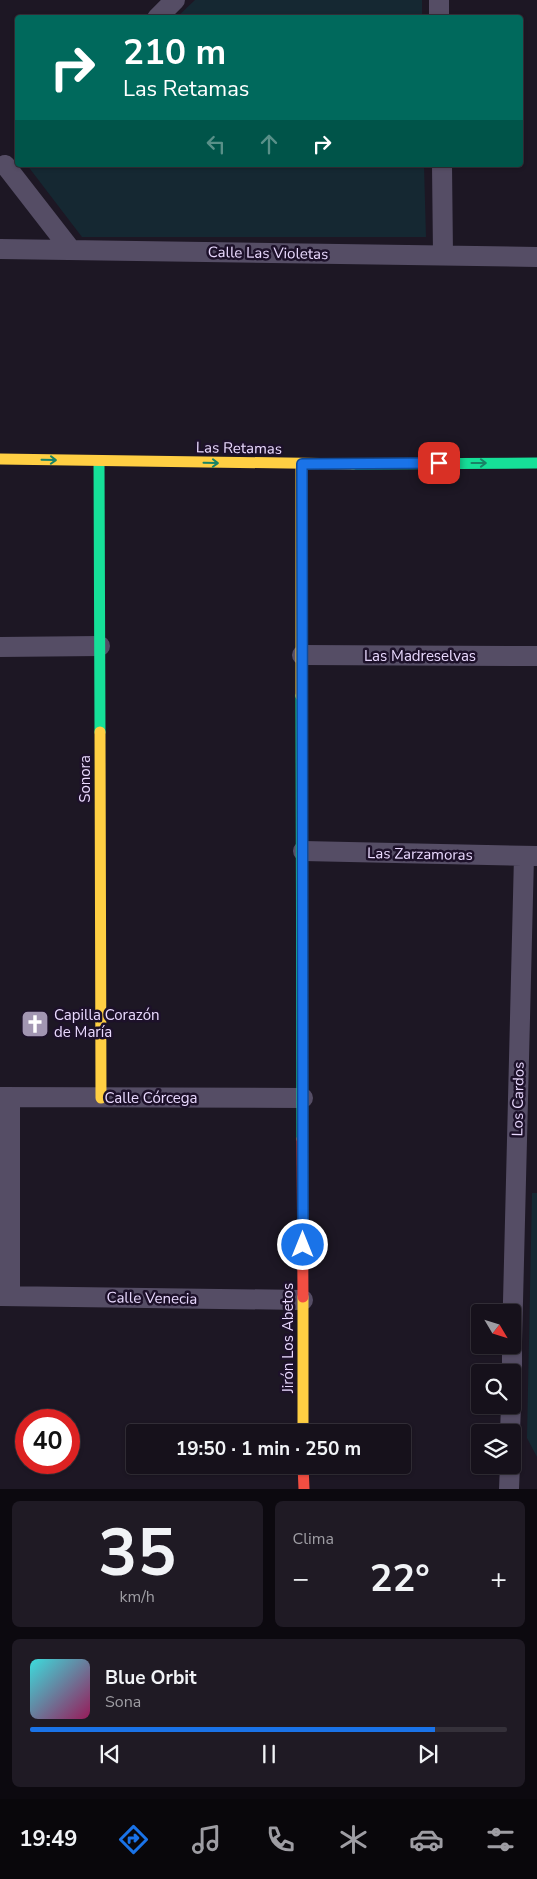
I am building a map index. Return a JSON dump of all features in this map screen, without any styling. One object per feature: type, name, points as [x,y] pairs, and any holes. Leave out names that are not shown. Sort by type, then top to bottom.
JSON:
[{"type":"street","points":[[160,15],[175,0]]},
{"type":"street","points":[[439,0],[439,15]]},
{"type":"street","points":[[7,162],[71,250]]},
{"type":"street","points":[[442,167],[443,255]]},
{"type":"street","name":"Calle Las Violetas","points":[[0,249],[537,256]]},
{"type":"street","name":"Las Retamas","points":[[0,459],[302,464],[537,463]]},
{"type":"street","name":"Sonora","points":[[99,461],[101,1098]]},
{"type":"street","name":"Jirón Los Abetos","points":[[302,464],[303,1424]]},
{"type":"street","points":[[0,647],[100,646]]},
{"type":"street","name":"Las Madreselvas","points":[[302,655],[537,656]]},
{"type":"street","name":"Las Zarzamoras","points":[[302,852],[530,856]]},
{"type":"street","name":"Los Cardos","points":[[514,1304],[528,1046],[530,856]]},
{"type":"street","points":[[5,1097],[5,1296]]},
{"type":"street","name":"Calle Córcega","points":[[5,1097],[303,1098]]},
{"type":"street","name":"Calle Venecia","points":[[5,1296],[303,1300]]},
{"type":"street","points":[[304,1474],[304,1489]]},
{"type":"street","points":[[509,1489],[510,1474]]},
{"type":"shaded area","points":[[195,0],[422,0],[422,15],[179,15]]},
{"type":"shaded area","points":[[29,167],[424,167],[426,237],[82,237]]},
{"type":"shaded area","points":[[532,1193],[537,1193],[537,1457],[527,1438]]},
{"type":"traffic: fast","points":[[99,461],[100,732]]},
{"type":"traffic: fast","points":[[353,464],[537,463]]},
{"type":"traffic: fast","points":[[301,696],[302,1139]]},
{"type":"traffic: slow","points":[[0,459],[353,464]]},
{"type":"traffic: slow","points":[[301,464],[301,696]]},
{"type":"traffic: slow","points":[[100,732],[101,1098]]},
{"type":"traffic: slow","points":[[303,1297],[303,1424]]},
{"type":"traffic: jam","points":[[302,1139],[303,1297]]},
{"type":"traffic: jam","points":[[303,1474],[304,1489]]},
{"type":"place","name":"Capilla Corazón de María","points":[[35,1024]]},
{"type":"route","points":[[303,1245],[302,464],[439,463]]}]
